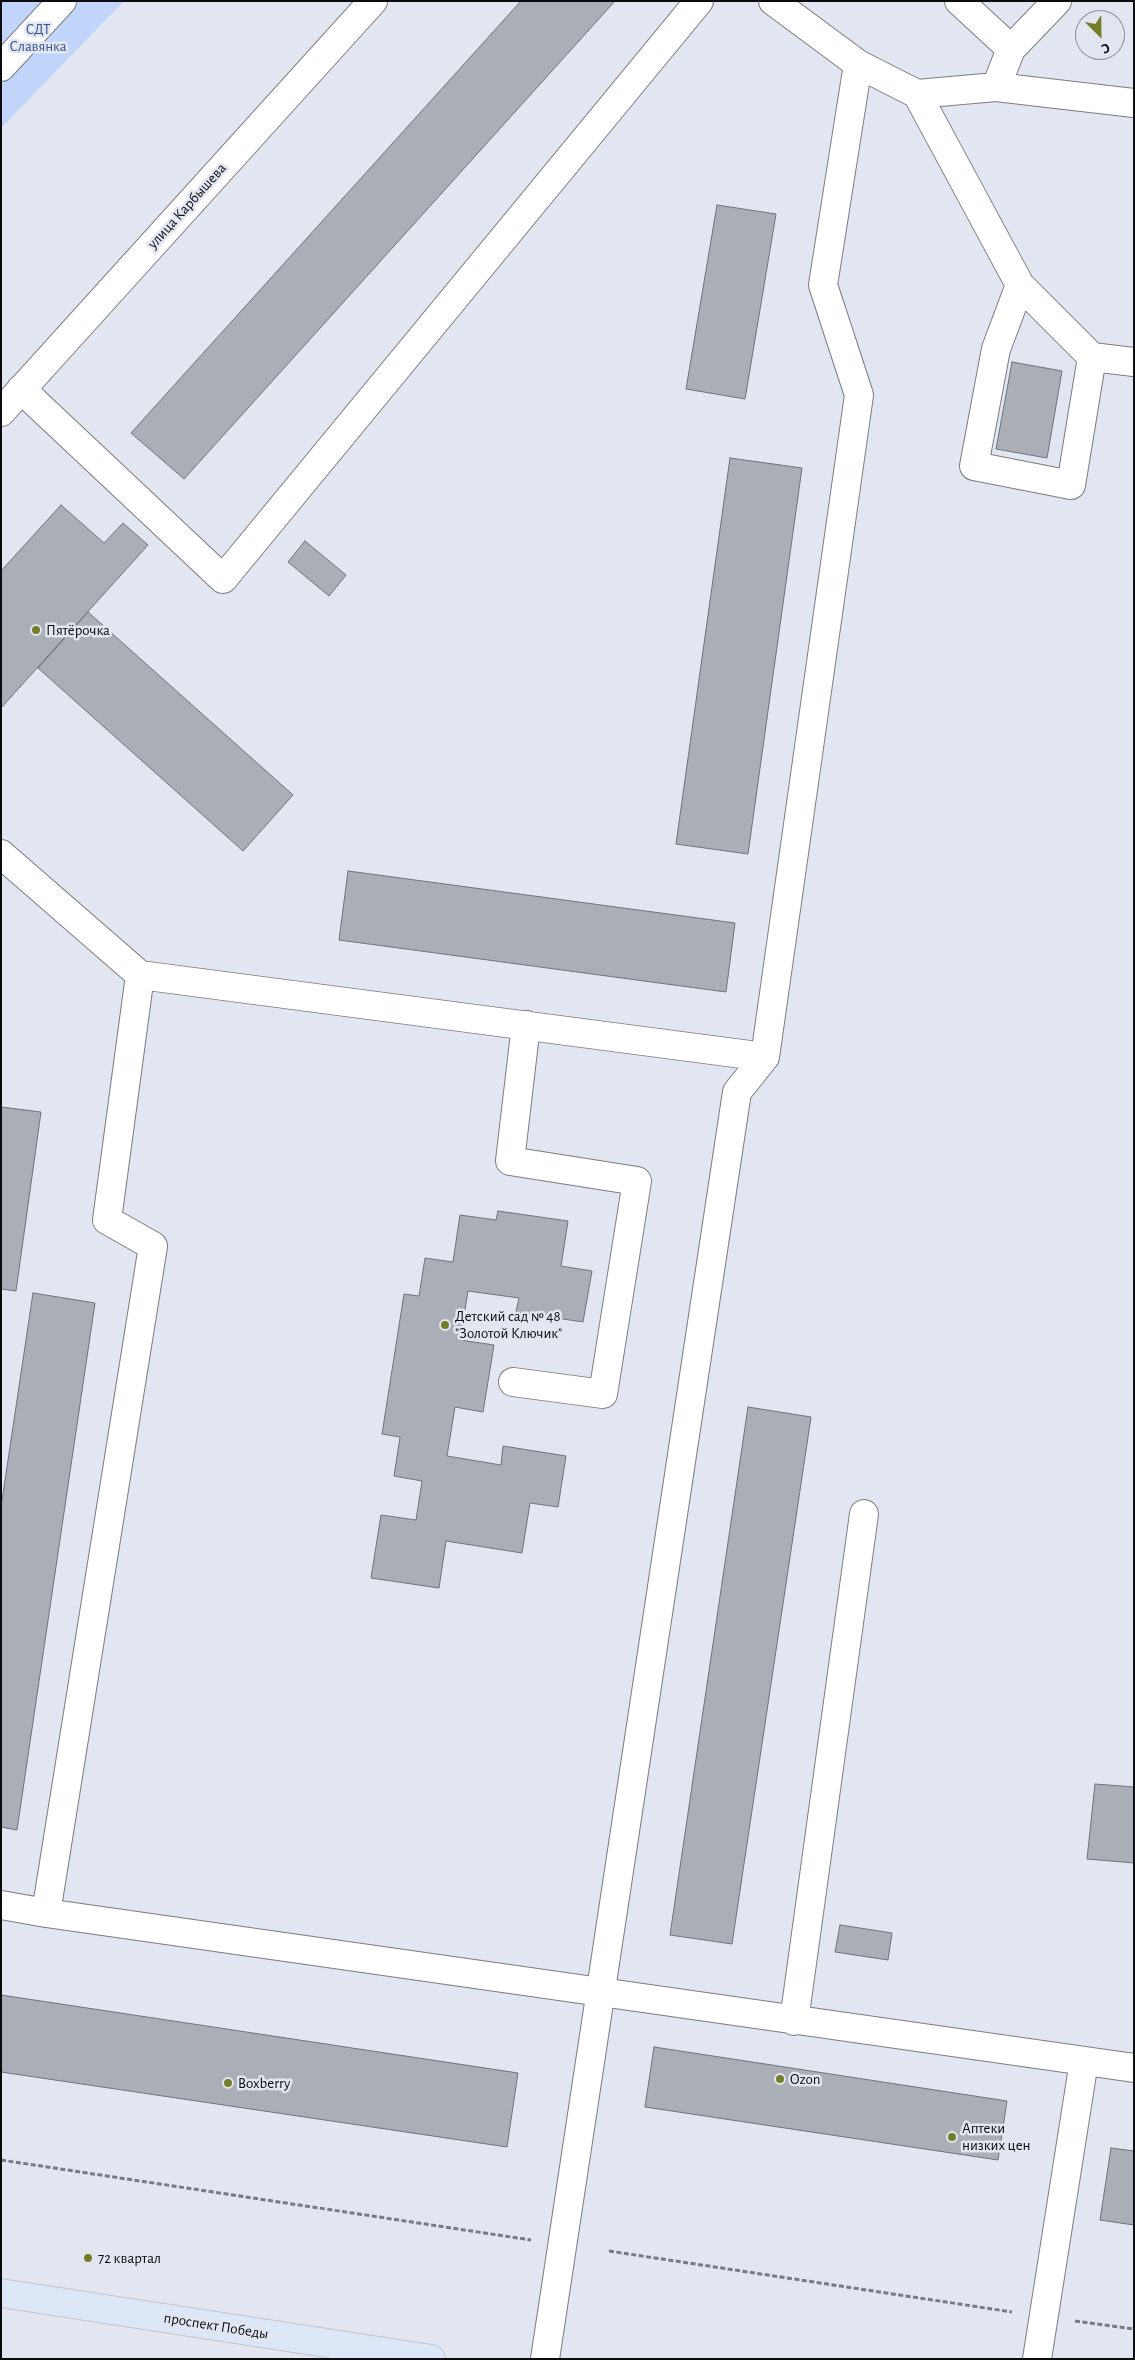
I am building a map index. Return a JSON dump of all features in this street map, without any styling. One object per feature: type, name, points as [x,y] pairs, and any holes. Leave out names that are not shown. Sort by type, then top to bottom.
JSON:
[{"type":"main road","name":"проспект Победы","points":[[1,2292],[431,2359]]},
{"type":"street","points":[[1,67],[62,1]]},
{"type":"street","name":"улица Карбышева","points":[[1,412],[373,1]]},
{"type":"street","points":[[22,389],[222,579],[699,1]]},
{"type":"street","points":[[773,1],[858,64],[917,94],[996,87],[1134,103]]},
{"type":"street","points":[[959,1],[1011,50]]},
{"type":"street","points":[[996,87],[1011,50],[1056,1]]},
{"type":"street","points":[[545,2359],[737,1092],[764,1057],[859,395],[823,285],[858,64]]},
{"type":"street","points":[[917,94],[1020,285],[1092,357],[1134,362]]},
{"type":"street","points":[[1020,285],[996,349],[974,466],[1071,485],[1092,357]]},
{"type":"street","points":[[1,854],[140,975],[764,1057]]},
{"type":"street","points":[[46,1913],[153,1246],[107,1220],[140,975]]},
{"type":"street","points":[[513,1382],[602,1394],[637,1181],[510,1161],[526,1026]]},
{"type":"street","points":[[794,2021],[864,1514]]},
{"type":"street","points":[[1,1904],[46,1913],[1134,2068]]},
{"type":"street","points":[[1038,2359],[1084,2061]]},
{"type":"path","points":[[1,2160],[537,2241]]},
{"type":"path","points":[[609,2251],[1134,2328]]},
{"type":"green space","name":"СДТ Славянка","points":[[1,1],[124,1],[1,128]]},
{"type":"building","points":[[521,1],[615,1],[184,479],[131,433]]},
{"type":"building","points":[[717,205],[776,214],[745,399],[686,389]]},
{"type":"building","points":[[1012,362],[1062,371],[1047,458],[996,449]]},
{"type":"building","points":[[730,458],[802,468],[748,854],[676,844]]},
{"type":"building","points":[[61,505],[104,543],[123,523],[148,545],[1,708],[1,571]]},
{"type":"building","points":[[305,541],[346,575],[329,596],[288,562]]},
{"type":"building","points":[[88,612],[293,795],[243,851],[38,668]]},
{"type":"building","points":[[348,871],[735,923],[726,992],[339,940]]},
{"type":"building","points":[[1,1107],[41,1112],[16,1291],[1,1289]]},
{"type":"building","points":[[498,1211],[568,1221],[561,1266],[592,1271],[583,1322],[516,1312],[519,1298],[468,1291],[460,1340],[494,1345],[483,1412],[455,1407],[447,1456],[501,1465],[503,1446],[566,1456],[558,1507],[530,1503],[522,1553],[446,1541],[439,1588],[371,1578],[381,1515],[416,1520],[422,1481],[394,1476],[400,1437],[382,1434],[404,1294],[419,1296],[425,1258],[453,1262],[460,1215],[496,1220]]},
{"type":"building","points":[[33,1293],[95,1303],[17,1830],[1,1827],[1,1507]]},
{"type":"building","points":[[748,1407],[811,1417],[732,1944],[670,1935]]},
{"type":"building","points":[[1095,1784],[1134,1787],[1134,1863],[1087,1859]]},
{"type":"building","points":[[840,1925],[892,1933],[888,1960],[835,1952]]},
{"type":"building","points":[[1,1995],[518,2073],[507,2147],[1,2072]]},
{"type":"building","points":[[654,2047],[1007,2101],[998,2160],[645,2107]]},
{"type":"building","points":[[1111,2148],[1134,2151],[1134,2225],[1100,2220]]},
{"type":"place","name":"Пятёрочка","points":[[36,630]]},
{"type":"place","name":"Детский сад № 48 \"Золотой Ключик\"","points":[[445,1325]]},
{"type":"place","name":"Ozon","points":[[780,2079]]},
{"type":"place","name":"Boxberry","points":[[228,2083]]},
{"type":"place","name":"Аптеки низких цен","points":[[952,2137]]},
{"type":"place","name":"72 квартал","points":[[88,2258]]}]
